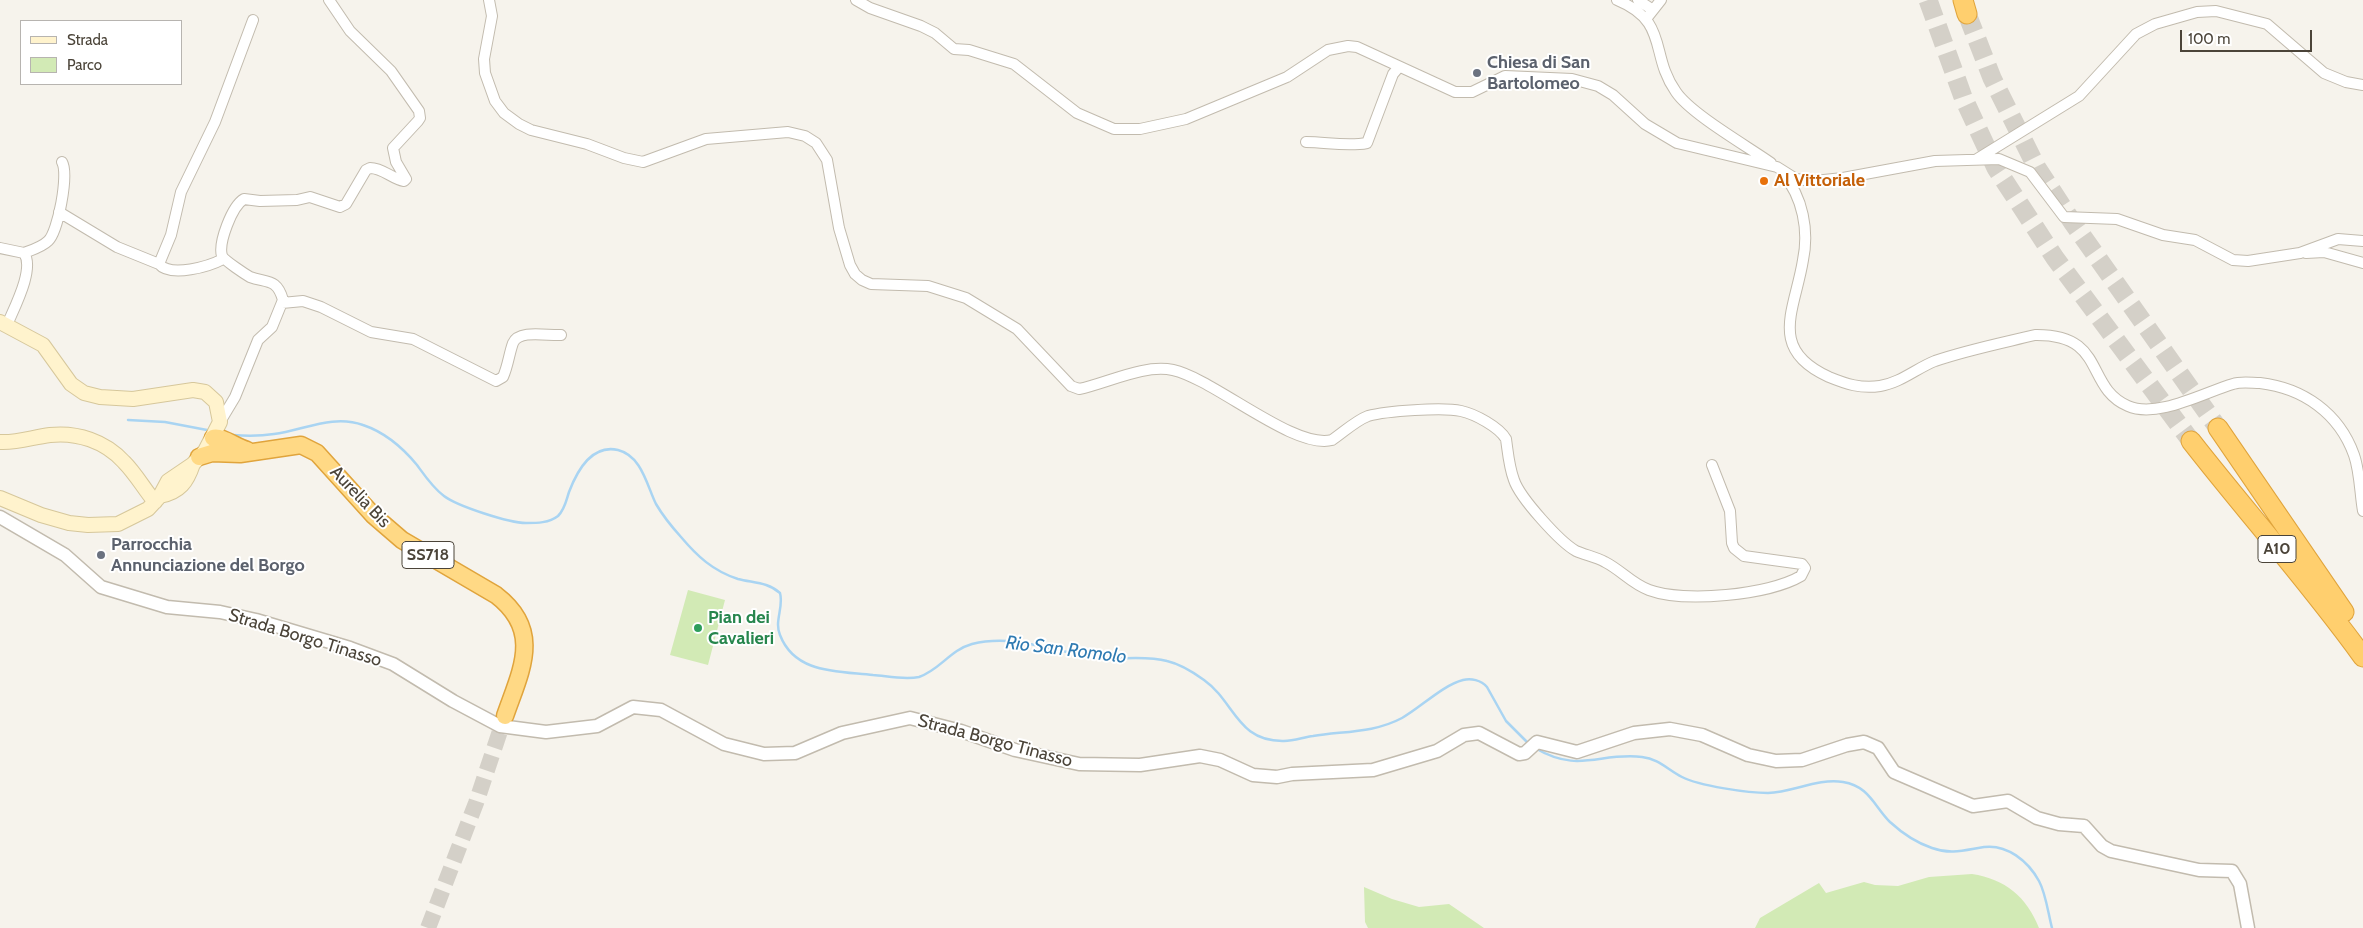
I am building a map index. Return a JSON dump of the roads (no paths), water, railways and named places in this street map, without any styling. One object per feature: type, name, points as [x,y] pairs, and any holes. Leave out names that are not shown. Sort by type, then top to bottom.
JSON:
[{"type":"highway","name":"A10","points":[[2218,428],[2363,637]]},
{"type":"highway","name":"Aurelia Bis","points":[[217,437],[237,447],[256,451],[301,445],[312,449],[338,474],[373,515],[402,540],[510,605],[519,617],[524,630],[525,652],[505,716]]},
{"type":"highway","points":[[190,467],[217,437]]},
{"type":"highway","name":"A10","points":[[2191,441],[2363,656]]},
{"type":"main road","points":[[4,323],[43,346],[71,384],[84,393],[100,397],[133,399],[193,390],[205,392],[216,402],[217,437]]},
{"type":"main road","points":[[0,442],[62,434],[94,440],[110,450],[163,495]]},
{"type":"main road","points":[[0,498],[41,515],[69,523],[88,525],[118,524],[140,515],[163,495],[175,474],[190,467]]},
{"type":"street","points":[[217,437],[258,340],[272,327],[282,303],[282,296],[268,280],[246,274],[223,258],[220,252],[221,245],[232,214],[244,199],[260,201],[297,200],[310,197],[340,207],[346,204],[366,170],[370,168],[386,172],[400,180],[404,181],[406,179],[396,162],[393,148],[418,121],[420,118],[419,111],[391,71],[350,31],[329,0]]},
{"type":"street","points":[[489,0],[492,16],[484,59],[485,73],[495,101],[504,113],[519,124],[531,130],[587,144],[624,158],[643,162],[706,139],[788,132],[805,136],[816,143],[827,160],[839,228],[850,265],[855,274],[871,284],[928,286],[966,298],[1017,329],[1071,386],[1079,389],[1146,371],[1172,370],[1190,377],[1290,430],[1326,442],[1332,440],[1367,416],[1390,412],[1450,409],[1462,411],[1475,416],[1503,434],[1506,439],[1514,482],[1537,514],[1563,542],[1576,551],[1604,561],[1635,585],[1663,594],[1706,597],[1726,596],[1774,586],[1801,576],[1805,568],[1802,564],[1744,556],[1734,548],[1730,511],[1712,465]]},
{"type":"street","points":[[856,0],[870,8],[921,26],[936,34],[954,48],[969,50],[1014,64],[1077,112],[1114,129],[1140,129],[1195,116],[1287,77],[1328,50],[1348,46],[1357,47],[1455,92],[1472,92],[1505,76],[1572,79],[1598,86],[1612,95],[1645,124],[1677,143],[1778,167],[1789,180],[1803,214],[1806,237],[1804,260],[1789,319],[1790,335],[1796,352],[1806,365],[1846,384],[1866,388],[1882,386],[1935,361],[2035,335],[2050,335],[2078,345],[2089,355],[2106,387],[2115,398],[2128,406],[2140,410],[2178,403],[2236,383],[2278,385],[2300,393],[2335,421],[2354,455],[2363,511]]},
{"type":"street","points":[[1617,0],[1632,6],[1646,19],[1656,38],[1667,77],[1676,93],[1692,108],[1796,179],[1814,181],[1872,174],[1935,161],[1999,159],[2030,172],[2064,217],[2117,219],[2163,235],[2196,240],[2233,260],[2324,252],[2363,263]]},
{"type":"street","points":[[1638,0],[1653,10]]},
{"type":"street","points":[[1646,19],[1661,0]]},
{"type":"street","points":[[1976,160],[2079,96],[2136,34],[2155,24],[2197,12],[2216,12],[2267,24],[2324,73],[2346,82],[2363,84]]},
{"type":"street","points":[[159,264],[171,235],[181,192],[215,122],[253,20]]},
{"type":"street","points":[[1306,142],[1332,142],[1354,146],[1367,143],[1393,74],[1399,67]]},
{"type":"street","points":[[0,248],[24,254],[49,241],[59,212],[66,172],[62,162]]},
{"type":"street","points":[[59,212],[117,247],[159,264],[166,269],[192,269],[210,265],[223,258]]},
{"type":"street","points":[[2300,253],[2338,239],[2363,241]]},
{"type":"street","points":[[4,323],[27,275],[28,262],[24,254]]},
{"type":"street","points":[[282,303],[303,301],[321,307],[371,332],[413,340],[496,381],[503,377],[513,344],[518,336],[527,334],[561,335]]},
{"type":"street","name":"Strada Borgo Tinasso","points":[[0,517],[65,555],[101,587],[167,607],[220,612],[256,620],[350,648],[394,664],[453,701],[500,726],[546,732],[597,726],[633,707],[661,710],[724,744],[764,754],[795,753],[842,734],[910,718],[961,731],[1015,750],[1079,764],[1140,765],[1200,756],[1220,760],[1253,775],[1277,777],[1292,774],[1373,770],[1436,751],[1464,735],[1479,733],[1519,754],[1525,753],[1537,742],[1577,752],[1634,733],[1670,729],[1702,735],[1748,755],[1776,761],[1802,760],[1847,745],[1864,742],[1878,748],[1894,772],[1973,806],[2008,801],[2037,818],[2059,824],[2084,826],[2102,846],[2111,851],[2199,870],[2232,870],[2240,884],[2248,928]]},
{"type":"waterway","name":"Rio San Romolo","points":[[128,420],[165,422],[207,430]]},
{"type":"waterway","name":"Rio San Romolo","points":[[233,435],[254,436],[274,434],[341,421],[363,425],[386,436],[406,453],[429,482],[444,496],[471,509],[496,517],[526,523],[539,523],[558,516],[564,508],[576,476],[593,455],[609,449],[626,453],[633,458],[643,472],[656,504],[662,513],[699,557],[729,576],[765,585],[780,593],[781,604],[778,624],[780,635],[787,648],[796,657],[807,664],[819,668],[896,678],[919,677],[933,670],[964,647],[988,641],[1020,642],[1099,658],[1159,659],[1182,666],[1204,680],[1223,699],[1246,728],[1256,735],[1268,740],[1284,741],[1325,734],[1359,731],[1391,723],[1409,714],[1455,683],[1473,679],[1487,687],[1506,721],[1529,744]]},
{"type":"waterway","name":"Rio San Romolo","points":[[1535,748],[1550,756],[1564,760],[1577,761],[1627,756],[1648,758],[1690,780],[1749,792],[1777,792],[1815,783],[1834,781],[1852,784],[1865,792],[1890,822],[1926,846],[1952,852],[1993,847],[2001,848],[2016,855],[2029,867],[2039,881],[2052,928]]},
{"type":"tunnel","points":[[1928,0],[1963,97],[1996,168],[2055,258],[2191,441]]},
{"type":"tunnel","points":[[1967,14],[1992,78],[2037,168],[2073,223],[2218,428]]},
{"type":"tunnel","points":[[428,928],[476,803],[505,716]]},
{"type":"place","name":"Chiesa di San Bartolomeo","points":[[1477,73]]},
{"type":"place","name":"Al Vittoriale","points":[[1764,181]]},
{"type":"place","name":"Parrocchia Annunciazione del Borgo","points":[[101,555]]},
{"type":"place","name":"Pian dei Cavalieri","points":[[698,628]]}]
